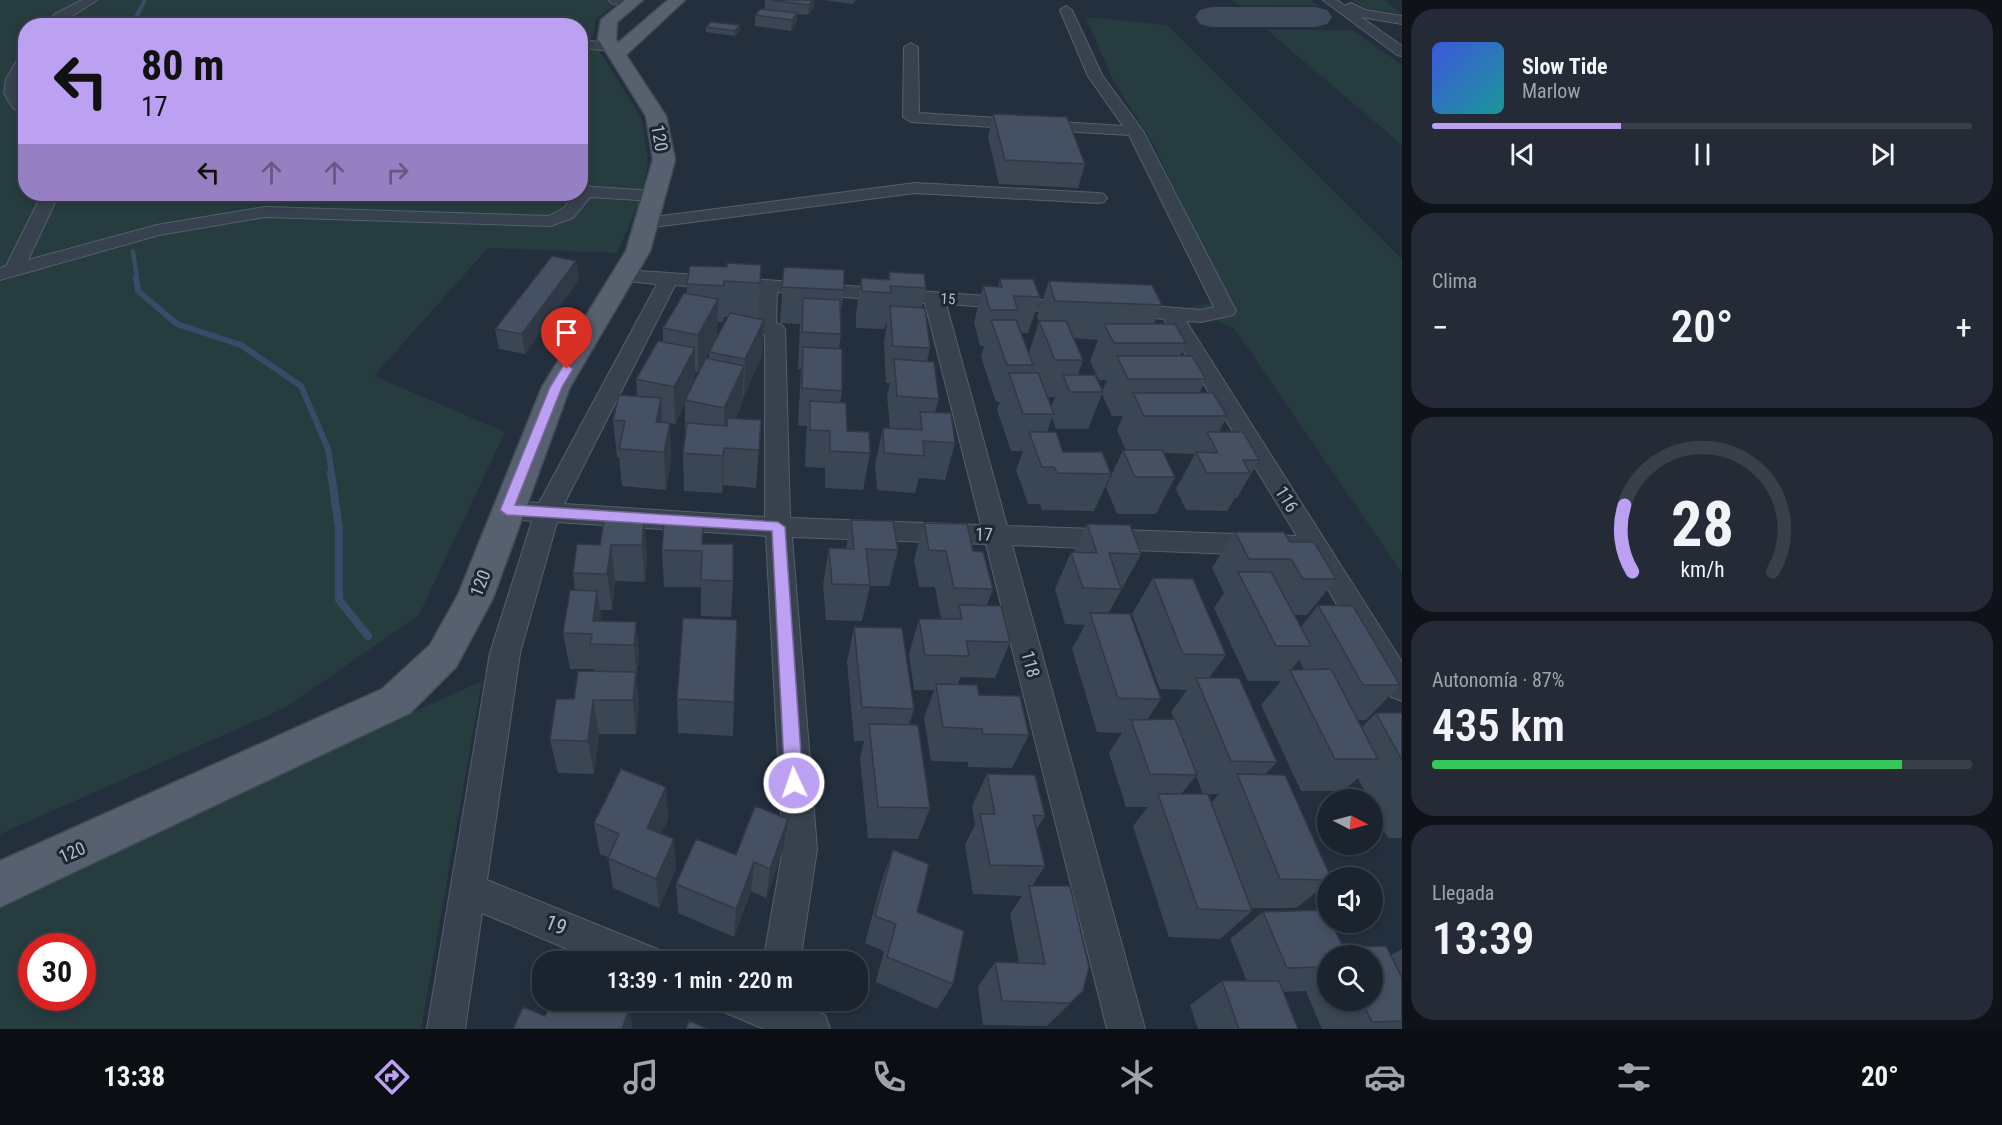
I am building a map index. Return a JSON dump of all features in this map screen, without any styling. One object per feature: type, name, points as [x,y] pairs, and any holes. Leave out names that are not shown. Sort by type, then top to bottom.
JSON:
[{"type":"main road","points":[[627,1],[672,5],[615,50],[608,39],[609,20],[627,1]]},
{"type":"main road","name":"120","points":[[0,884],[396,701],[443,656],[475,598],[556,387],[638,251],[650,210],[664,160],[656,116],[615,50]]},
{"type":"street","points":[[57,18],[91,0]]},
{"type":"street","points":[[1329,0],[1402,52]]},
{"type":"street","points":[[1341,0],[1360,13],[1402,20]]},
{"type":"street","points":[[1066,10],[1095,76],[1135,131]]},
{"type":"street","points":[[588,45],[615,50]]},
{"type":"street","points":[[911,46],[911,117],[1135,131]]},
{"type":"street","points":[[18,68],[4,86],[13,105],[18,107]]},
{"type":"street","name":"15","points":[[623,276],[1170,312],[1201,316],[1226,311],[1135,131]]},
{"type":"street","points":[[588,193],[650,210],[915,188],[1098,198]]},
{"type":"street","points":[[7,272],[46,201]]},
{"type":"street","points":[[265,212],[273,201]]},
{"type":"street","points":[[7,272],[157,230],[265,212],[550,221],[565,217],[576,201]]},
{"type":"street","points":[[446,1029],[505,653],[547,512],[669,279]]},
{"type":"street","points":[[768,286],[765,329],[775,329],[775,453],[778,527],[800,849],[783,951]]},
{"type":"street","name":"118","points":[[934,298],[1126,1029]]},
{"type":"street","name":"116","points":[[1170,312],[1402,687]]},
{"type":"street","name":"17","points":[[507,510],[778,527],[1317,547]]},
{"type":"street","name":"19","points":[[467,889],[617,951]]},
{"type":"street","points":[[774,1011],[811,1029]]},
{"type":"green space","points":[[0,0],[621,0],[596,19],[592,40],[641,117],[648,161],[642,196],[617,253],[488,248],[374,376],[505,432],[419,615],[285,708],[0,834]]},
{"type":"green space","points":[[1232,0],[1311,0],[1319,6],[1239,5]]},
{"type":"green space","points":[[1352,0],[1384,0],[1402,14],[1363,8]]},
{"type":"green space","points":[[1086,17],[1167,25],[1402,259],[1402,573],[1234,328],[1185,308],[1214,302],[1220,283],[1152,142],[1112,78]]},
{"type":"green space","points":[[1267,30],[1352,30],[1402,65],[1402,145]]},
{"type":"green space","points":[[482,681],[421,1029],[0,1029],[0,898]]},
{"type":"building","points":[[770,0],[813,0],[809,5]]},
{"type":"building","points":[[761,9],[797,13],[792,20],[755,15]]},
{"type":"building","points":[[711,22],[740,25],[735,31],[706,27]]},
{"type":"building","points":[[993,114],[1067,117],[1085,164],[1005,160]]},
{"type":"building","points":[[552,256],[576,261],[522,334],[495,329]]},
{"type":"building","points":[[727,263],[761,265],[760,283],[724,281],[724,286],[687,284],[690,266],[727,267]]},
{"type":"building","points":[[784,267],[844,270],[844,290],[782,287]]},
{"type":"building","points":[[889,272],[924,274],[926,288],[890,286],[891,293],[862,291],[861,278],[890,280]]},
{"type":"building","points":[[1000,279],[1033,279],[1040,297],[1013,296],[1018,310],[990,310],[983,286],[1002,287]]},
{"type":"building","points":[[1049,281],[1152,285],[1162,305],[1055,301]]},
{"type":"building","points":[[684,293],[718,299],[698,335],[663,328]]},
{"type":"building","points":[[803,298],[840,300],[841,334],[802,332]]},
{"type":"building","points":[[890,306],[925,308],[930,348],[893,346]]},
{"type":"building","points":[[730,313],[764,320],[745,359],[709,352]]},
{"type":"building","points":[[991,320],[1016,320],[1033,365],[1007,365]]},
{"type":"building","points":[[1039,321],[1066,321],[1083,360],[1055,360]]},
{"type":"building","points":[[1104,324],[1175,324],[1186,343],[1114,343]]},
{"type":"building","points":[[658,341],[695,348],[674,387],[636,379]]},
{"type":"building","points":[[803,347],[842,349],[842,391],[802,388]]},
{"type":"building","points":[[1117,356],[1192,356],[1206,379],[1128,379]]},
{"type":"building","points":[[706,358],[744,366],[724,408],[685,400]]},
{"type":"building","points":[[894,359],[934,362],[939,399],[897,396]]},
{"type":"building","points":[[1009,373],[1038,373],[1054,414],[1023,414]]},
{"type":"building","points":[[1063,375],[1095,375],[1103,392],[1070,392]]},
{"type":"building","points":[[1133,393],[1213,393],[1227,416],[1144,416]]},
{"type":"building","points":[[619,395],[661,398],[656,422],[670,423],[664,452],[619,449],[625,421],[613,420]]},
{"type":"building","points":[[810,401],[846,403],[847,431],[869,432],[870,453],[830,451],[830,431],[810,430]]},
{"type":"building","points":[[920,412],[951,413],[955,443],[923,441],[924,456],[884,453],[883,428],[922,430]]},
{"type":"building","points":[[727,418],[761,420],[759,450],[724,448],[723,456],[683,453],[687,423],[727,426]]},
{"type":"building","points":[[1029,432],[1056,432],[1063,452],[1102,452],[1111,474],[1057,473],[1054,467],[1042,467]]},
{"type":"building","points":[[1207,432],[1243,432],[1259,460],[1243,460],[1250,473],[1207,473],[1196,452],[1218,453]]},
{"type":"building","points":[[1123,450],[1162,450],[1175,477],[1135,477]]},
{"type":"building","points":[[604,520],[644,521],[642,545],[611,545],[607,574],[573,573],[577,544],[600,545]]},
{"type":"building","points":[[851,520],[893,521],[898,550],[866,549],[870,585],[832,584],[829,548],[854,549]]},
{"type":"building","points":[[664,522],[703,523],[702,544],[733,544],[733,581],[701,580],[702,551],[662,550]]},
{"type":"building","points":[[924,523],[967,524],[973,551],[983,552],[993,589],[954,588],[946,551],[929,550]]},
{"type":"building","points":[[1087,524],[1130,525],[1141,554],[1109,553],[1121,589],[1083,588],[1071,552],[1097,553]]},
{"type":"building","points":[[1235,532],[1284,532],[1290,542],[1314,542],[1336,579],[1303,579],[1291,559],[1249,559]]},
{"type":"building","points":[[1238,572],[1271,572],[1311,646],[1276,646]]},
{"type":"building","points":[[1153,578],[1193,579],[1226,655],[1183,654]]},
{"type":"building","points":[[570,590],[597,591],[593,621],[636,622],[634,645],[590,644],[592,634],[563,633]]},
{"type":"building","points":[[959,605],[1001,606],[1010,642],[966,641],[969,656],[925,655],[919,619],[962,619]]},
{"type":"building","points":[[1318,605],[1353,606],[1400,685],[1363,685]]},
{"type":"building","points":[[1090,613],[1130,614],[1161,699],[1118,698]]},
{"type":"building","points":[[683,618],[737,620],[734,702],[677,699]]},
{"type":"building","points":[[854,627],[902,628],[914,709],[862,707]]},
{"type":"building","points":[[1331,669],[1378,759],[1335,759],[1290,670]]},
{"type":"building","points":[[578,671],[636,672],[633,700],[593,700],[588,741],[550,740],[556,699],[574,699]]},
{"type":"building","points":[[1196,678],[1239,678],[1277,762],[1231,761]]},
{"type":"building","points":[[936,684],[977,685],[979,695],[1020,696],[1029,735],[983,734],[982,729],[943,727]]},
{"type":"building","points":[[1376,713],[1402,713],[1402,760]]},
{"type":"building","points":[[1175,719],[1197,775],[1150,774],[1131,720]]},
{"type":"building","points":[[869,724],[918,725],[930,808],[878,807]]},
{"type":"building","points":[[621,769],[666,787],[647,828],[674,839],[656,879],[608,858],[619,834],[594,823]]},
{"type":"building","points":[[987,774],[1035,775],[1045,816],[1033,815],[1045,866],[990,865],[980,814],[995,814]]},
{"type":"building","points":[[1237,774],[1285,775],[1317,847],[1317,855],[1321,855],[1326,867],[1317,867],[1317,880],[1280,879]]},
{"type":"building","points":[[1158,794],[1208,794],[1252,911],[1198,909]]},
{"type":"building","points":[[755,806],[788,819],[770,869],[754,862],[736,909],[676,884],[696,839],[736,855]]},
{"type":"building","points":[[893,850],[929,864],[917,912],[964,931],[953,984],[887,957],[896,924],[875,916]]},
{"type":"building","points":[[1029,886],[1070,886],[1089,967],[1083,991],[1070,1003],[1002,1001],[995,962],[1045,964]]},
{"type":"building","points":[[1317,910],[1317,933],[1336,933],[1342,945],[1317,945],[1317,967],[1287,968],[1263,912]]},
{"type":"building","points":[[1383,946],[1386,946],[1402,978],[1402,1021],[1372,1022],[1366,1011],[1383,1011]]},
{"type":"building","points":[[1222,981],[1279,981],[1298,1029],[1239,1029]]},
{"type":"building","points":[[523,1007],[545,1016],[547,1011],[629,1011],[622,1029],[513,1029]]},
{"type":"building","points":[[689,1021],[708,1029],[686,1029]]},
{"type":"waterway","points":[[137,18],[145,0]]},
{"type":"waterway","points":[[133,251],[137,279]]},
{"type":"waterway","points":[[136,278],[138,291],[177,324],[241,345],[301,386],[328,449],[332,474]]},
{"type":"waterway","points":[[331,473],[339,528],[339,600],[368,636]]},
{"type":"taxiway","points":[[1211,17],[1316,17]]},
{"type":"route","points":[[567,369],[556,387],[507,510],[778,527],[794,783]]}]
